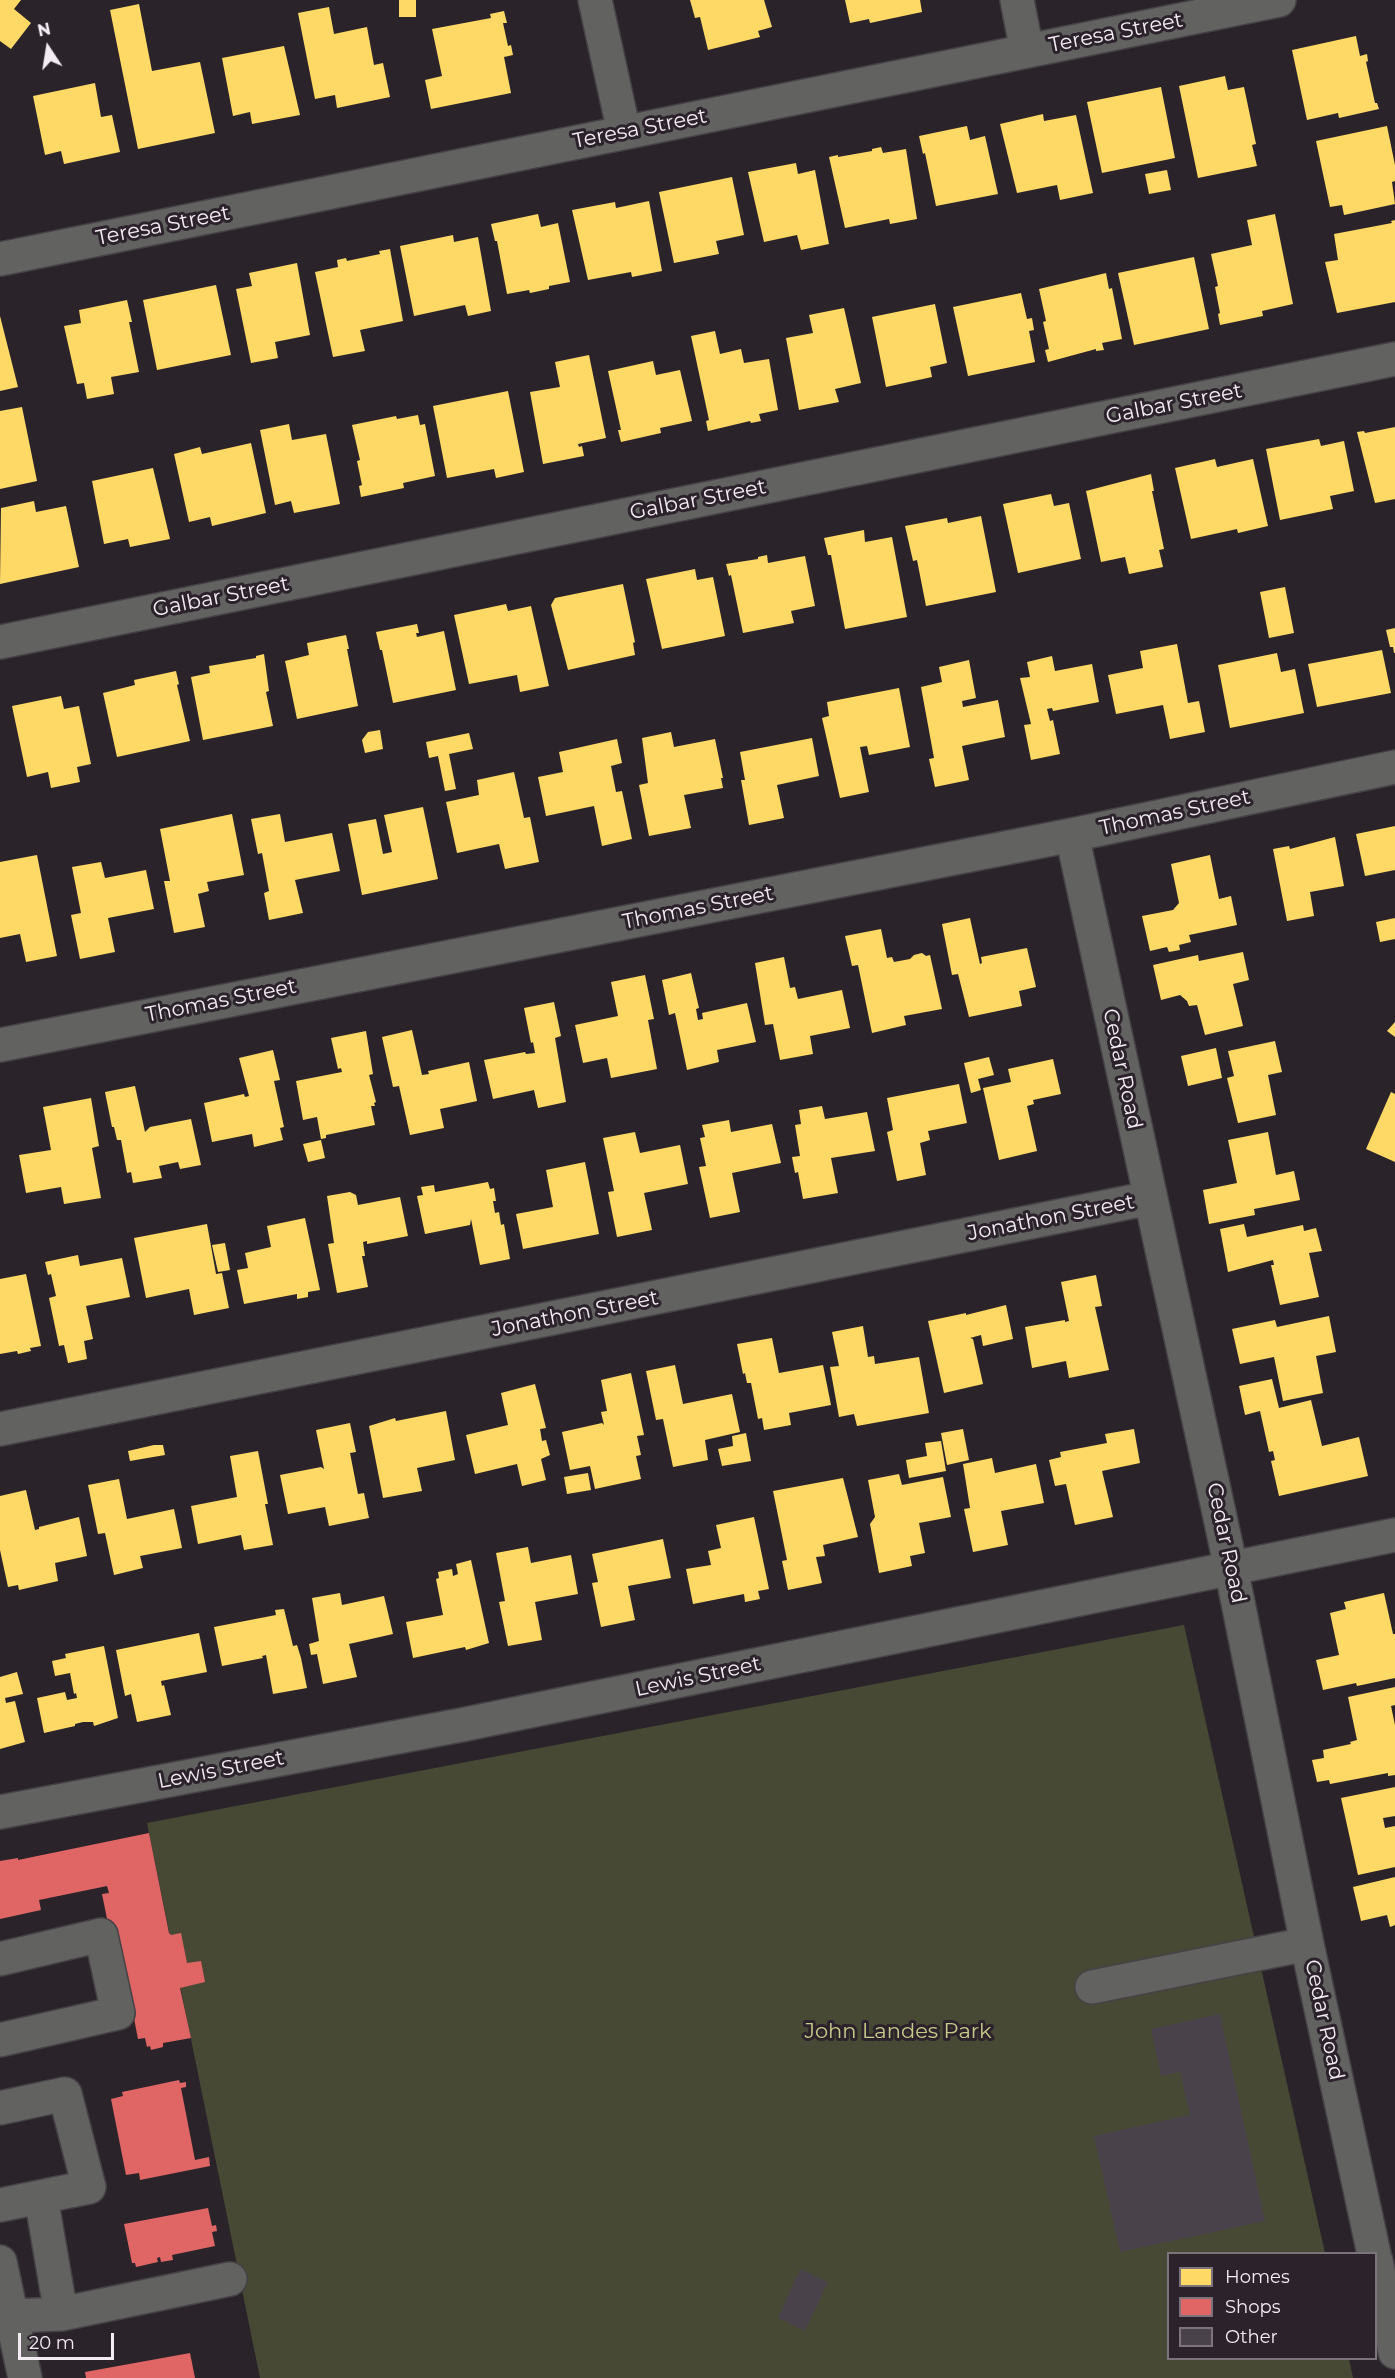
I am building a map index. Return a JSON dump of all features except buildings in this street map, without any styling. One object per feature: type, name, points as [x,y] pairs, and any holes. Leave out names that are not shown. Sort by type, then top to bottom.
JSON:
[{"type":"street","points":[[595,0],[624,132]]},
{"type":"street","points":[[1017,0],[1027,51]]},
{"type":"street","name":"Teresa Street","points":[[0,258],[1279,0]]},
{"type":"street","name":"Galbar Street","points":[[0,642],[1395,359]]},
{"type":"street","name":"Thomas Street","points":[[0,1045],[1072,834],[1395,767]]},
{"type":"street","name":"Cedar Road","points":[[1072,834],[1231,1568],[1307,1944],[1374,2252]]},
{"type":"street","name":"Jonathon Street","points":[[0,1429],[1150,1198]]},
{"type":"street","name":"Lewis Street","points":[[0,1812],[461,1725],[1395,1534]]},
{"type":"street","points":[[0,1959],[101,1935],[118,2013],[0,2040]]},
{"type":"street","points":[[1092,1987],[1307,1944]]},
{"type":"street","points":[[0,2108],[65,2094],[89,2187],[0,2205]]},
{"type":"street","points":[[41,2197],[61,2314]]},
{"type":"street","points":[[0,2262],[25,2378]]},
{"type":"street","points":[[1377,2264],[1391,2313],[1395,2352]]},
{"type":"street","points":[[11,2316],[61,2314],[230,2279]]},
{"type":"green space","name":"John Landes Park","points":[[1184,1625],[1325,2252],[1167,2252],[1167,2360],[1349,2360],[1353,2378],[260,2378],[147,1823]]}]
